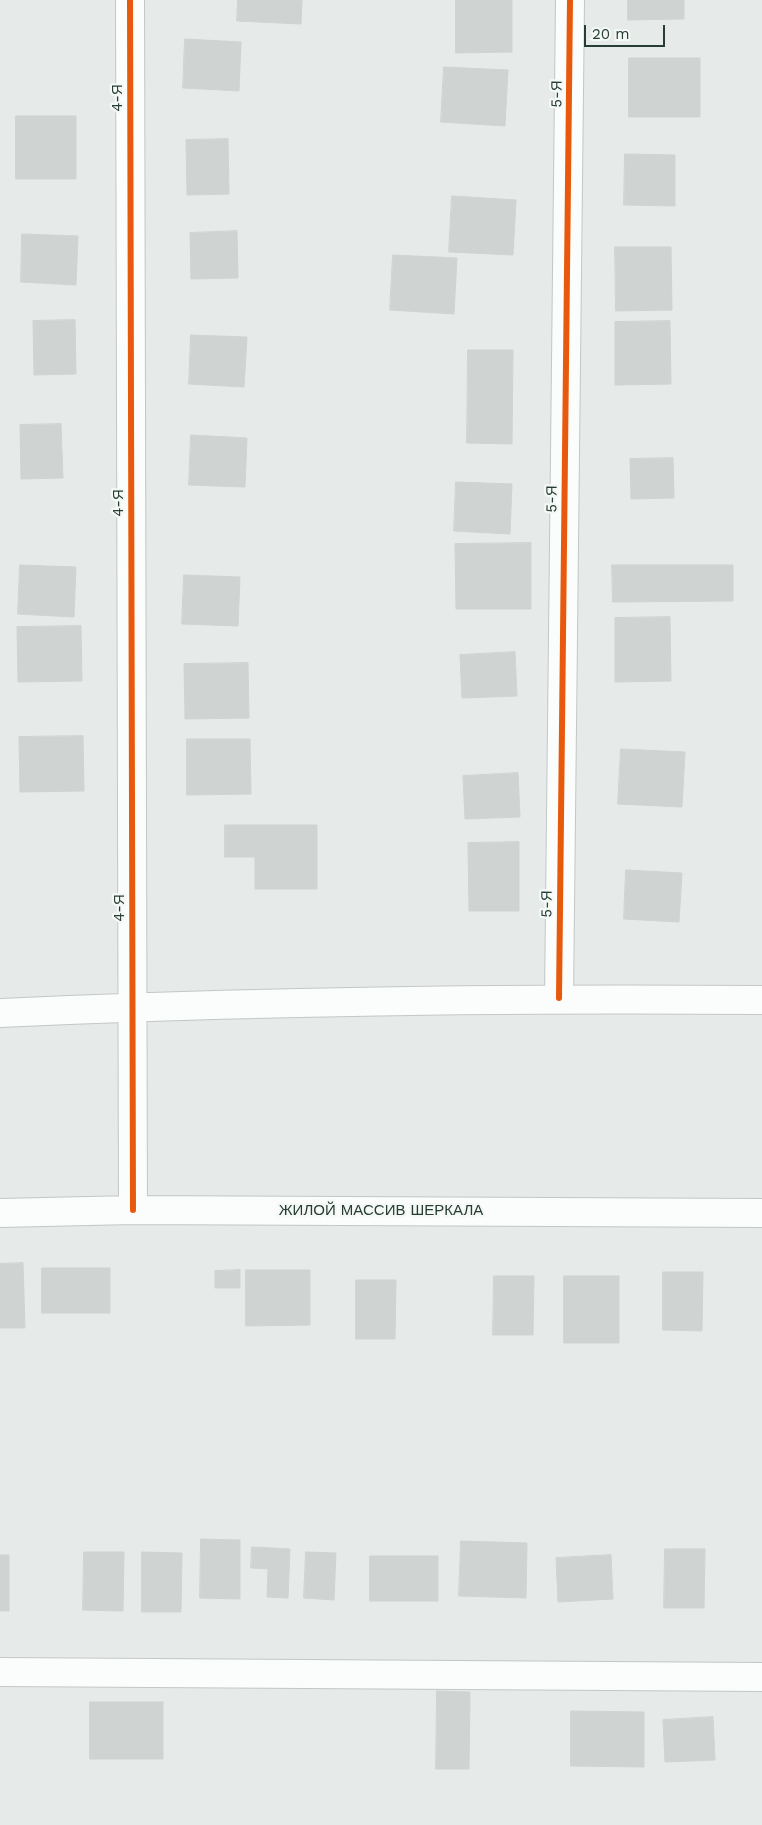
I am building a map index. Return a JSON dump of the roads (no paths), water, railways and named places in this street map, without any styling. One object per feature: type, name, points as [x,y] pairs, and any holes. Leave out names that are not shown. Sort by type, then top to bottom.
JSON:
[{"type":"street","name":"4-Я","points":[[130,0],[133,1210]]},
{"type":"street","name":"5-Я","points":[[559,998],[570,0]]},
{"type":"street","points":[[0,1012],[132,1006],[559,998],[762,1000]]},
{"type":"street","name":"ЖИЛОЙ МАССИВ ШЕРКАЛА","points":[[0,1213],[133,1210],[762,1213]]},
{"type":"street","points":[[0,1672],[762,1677]]}]
